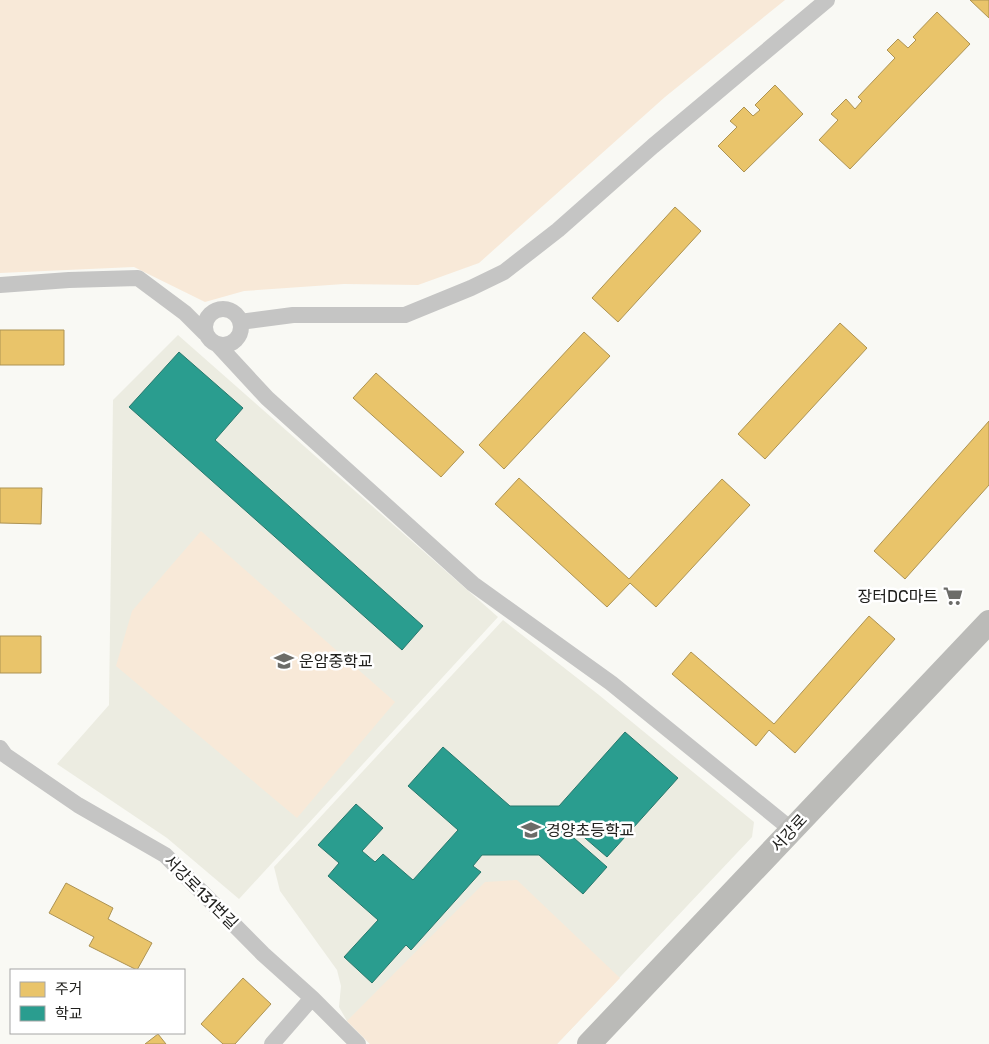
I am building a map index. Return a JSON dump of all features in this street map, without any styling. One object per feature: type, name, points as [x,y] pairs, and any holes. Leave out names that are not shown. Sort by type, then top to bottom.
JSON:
[{"type":"main road","name":"서강로","points":[[589,1044],[989,622]]},
{"type":"street","points":[[240,322],[293,315],[405,315],[471,288],[504,272],[558,230],[653,146],[827,0]]},
{"type":"street","points":[[0,285],[138,278],[186,313],[210,341],[228,345],[234,342],[241,332],[240,322],[232,310],[226,308],[215,310],[206,318],[204,324],[205,333]]},
{"type":"street","points":[[217,344],[266,398],[473,584],[611,683],[792,830]]},
{"type":"street","name":"서강로131번길","points":[[0,748],[6,755],[78,805],[165,854],[263,954],[312,998],[358,1044]]},
{"type":"street","points":[[272,1044],[312,998]]},
{"type":"shaded area","points":[[0,0],[785,0],[665,97],[479,263],[418,285],[344,284],[244,291],[205,302],[134,267],[0,273]]},
{"type":"shaded area","name":"운암중학교","points":[[178,335],[498,617],[239,899],[167,838],[57,764],[109,705],[113,400]]},
{"type":"shaded area","points":[[201,531],[395,702],[297,818],[116,666],[132,611]]},
{"type":"shaded area","name":"경양초등학교","points":[[503,620],[599,695],[754,822],[752,837],[557,1044],[370,1044],[347,1021],[339,1007],[341,986],[337,970],[280,891],[274,867]]},
{"type":"shaded area","points":[[517,880],[620,978],[557,1044],[370,1044],[347,1021],[485,882]]},
{"type":"building: 주거","points":[[970,0],[989,0],[989,18]]},
{"type":"building: 주거","points":[[937,12],[970,44],[850,169],[819,140],[838,120],[831,114],[846,99],[855,109],[862,101],[858,97],[895,58],[887,50],[898,39],[908,48],[916,40],[913,37]]},
{"type":"building: 주거","points":[[775,85],[803,114],[744,172],[718,146],[737,127],[730,121],[744,107],[753,116],[760,110],[755,105]]},
{"type":"building: 주거","points":[[675,207],[701,231],[618,322],[592,298]]},
{"type":"building: 주거","points":[[840,323],[867,348],[765,459],[738,434]]},
{"type":"building: 주거","points":[[0,330],[64,330],[64,365],[0,365]]},
{"type":"building: 주거","points":[[584,332],[610,356],[504,469],[479,445]]},
{"type":"building: 주거","points":[[376,373],[464,452],[441,477],[353,398]]},
{"type":"building: 주거","points":[[989,421],[989,485],[905,579],[874,551]]},
{"type":"building: 주거","points":[[519,478],[629,579],[722,479],[750,505],[656,607],[630,583],[607,607],[495,504]]},
{"type":"building: 주거","points":[[0,488],[42,488],[41,524],[0,523]]},
{"type":"building: 주거","points":[[869,616],[895,639],[795,753],[769,730],[756,746],[672,674],[691,652],[774,724]]},
{"type":"building: 주거","points":[[0,636],[41,636],[41,673],[0,673]]},
{"type":"building: 주거","points":[[66,883],[113,908],[108,919],[152,943],[138,969],[135,969],[89,946],[94,937],[49,913]]},
{"type":"building: 주거","points":[[243,978],[271,1004],[235,1044],[223,1044],[201,1024]]},
{"type":"building: 주거","points":[[158,1034],[166,1044],[145,1044]]},
{"type":"building: 학교","name":"운암중학교","points":[[179,352],[243,408],[215,440],[423,626],[402,650],[129,407]]},
{"type":"building: 학교","points":[[625,732],[678,778],[607,857],[571,826],[566,831],[607,867],[583,894],[539,855],[482,855],[473,866],[481,872],[411,950],[406,945],[372,983],[344,957],[378,920],[328,876],[339,863],[318,845],[356,804],[383,828],[362,851],[375,862],[383,854],[413,880],[458,830],[408,786],[443,747],[510,806],[559,806]]},
{"type":"place","name":"장터DC마트","points":[[953,596]]},
{"type":"place","name":"운암중학교","points":[[284,661]]},
{"type":"place","name":"경양초등학교","points":[[531,830]]}]
